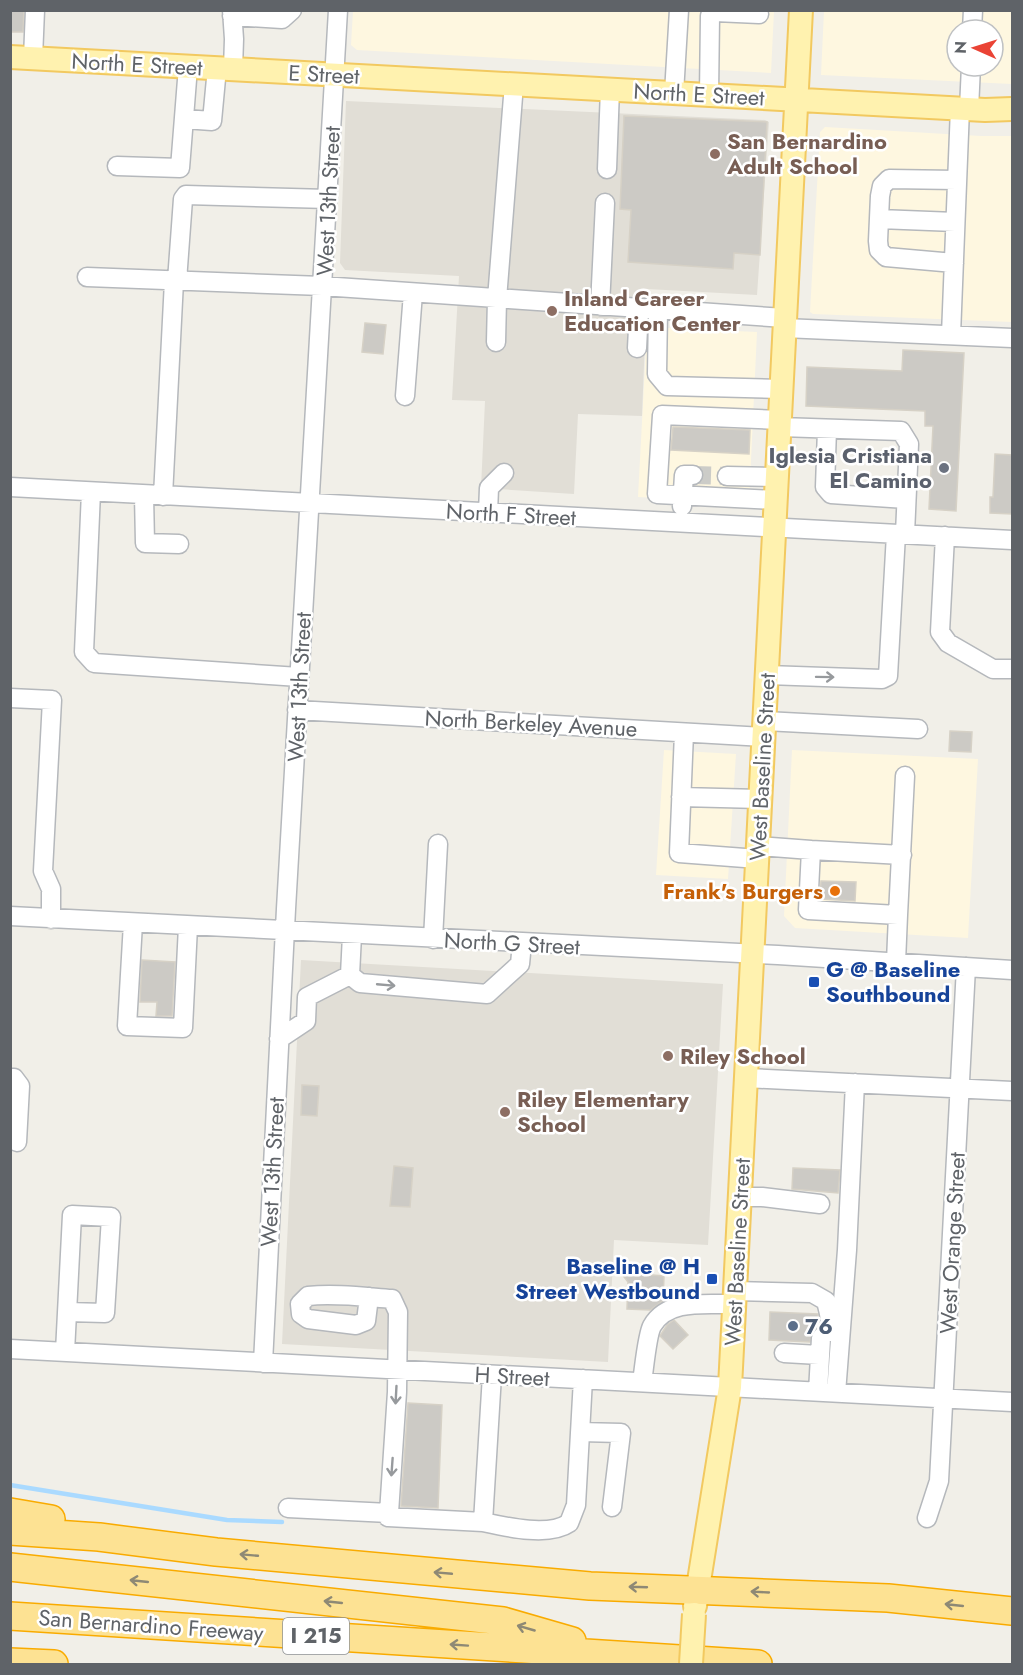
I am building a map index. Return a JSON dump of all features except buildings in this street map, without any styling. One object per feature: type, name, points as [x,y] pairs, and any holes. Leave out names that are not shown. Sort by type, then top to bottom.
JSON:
[{"type":"highway","points":[[10,1512],[90,1526],[94,1528],[99,1538]]},
{"type":"highway","points":[[10,1531],[590,1586],[695,1602],[888,1598],[1012,1611]]},
{"type":"highway","points":[[10,1567],[503,1621],[622,1655]]},
{"type":"highway","name":"San Bernardino Freeway","points":[[10,1616],[758,1665]]},
{"type":"highway","name":"San Bernardino Freeway","points":[[10,1662],[54,1665]]},
{"type":"main road","name":"West Baseline Street","points":[[691,1665],[695,1602],[730,1387],[801,10]]},
{"type":"main road","name":"North E Street","points":[[10,57],[262,70]]},
{"type":"main road","name":"E Street","points":[[262,70],[386,77]]},
{"type":"main road","name":"North E Street","points":[[386,77],[964,109],[1012,109]]},
{"type":"street","points":[[33,58],[35,10]]},
{"type":"street","points":[[184,119],[212,121],[234,39],[232,13],[282,19],[292,10]]},
{"type":"street","name":"West 13th Street","points":[[263,1363],[297,710],[338,10]]},
{"type":"street","points":[[674,93],[679,10]]},
{"type":"street","points":[[709,95],[710,16],[715,12],[759,14]]},
{"type":"street","points":[[117,166],[180,168],[188,67]]},
{"type":"street","points":[[951,335],[957,180],[968,78]]},
{"type":"street","points":[[496,342],[497,299],[513,84]]},
{"type":"street","points":[[607,169],[610,89]]},
{"type":"street","points":[[954,263],[886,257],[879,250],[879,219],[882,186],[889,179],[957,180]]},
{"type":"street","points":[[163,496],[183,199],[186,195],[328,199]]},
{"type":"street","points":[[600,306],[605,203]]},
{"type":"street","points":[[879,219],[956,222]]},
{"type":"street","points":[[87,277],[322,286],[658,310],[784,323],[1012,338]]},
{"type":"street","points":[[405,396],[413,293]]},
{"type":"street","points":[[637,348],[639,309]]},
{"type":"street","points":[[658,310],[657,374],[667,386],[782,389]]},
{"type":"street","points":[[767,675],[882,679],[888,676],[900,534],[906,499],[909,444],[901,431],[827,429],[662,415],[657,494],[683,495],[777,488]]},
{"type":"street","points":[[827,429],[825,487],[831,494],[906,499]]},
{"type":"street","points":[[488,513],[489,488],[504,473]]},
{"type":"street","points":[[681,523],[684,475],[693,475]]},
{"type":"street","points":[[727,476],[777,488]]},
{"type":"street","name":"North F Street","points":[[10,488],[1012,540]]},
{"type":"street","points":[[91,492],[84,652],[94,663],[299,676]]},
{"type":"street","points":[[144,495],[145,543],[179,544]]},
{"type":"street","points":[[945,536],[940,632],[948,643],[993,669],[1012,669]]},
{"type":"street","points":[[10,698],[52,700],[43,871],[51,889],[51,919]]},
{"type":"street","name":"North Berkeley Avenue","points":[[297,710],[684,733],[764,729],[918,729]]},
{"type":"street","points":[[684,733],[678,851],[681,855],[811,850],[902,855]]},
{"type":"street","points":[[896,962],[905,776]]},
{"type":"street","points":[[681,797],[760,799]]},
{"type":"street","points":[[433,939],[438,844]]},
{"type":"street","points":[[811,850],[808,910],[898,915]]},
{"type":"street","name":"North G Street","points":[[10,916],[753,954],[1012,970]]},
{"type":"street","points":[[133,923],[127,1026],[183,1028],[188,926]]},
{"type":"street","points":[[350,975],[352,935]]},
{"type":"street","points":[[350,975],[360,983],[487,994],[520,964],[522,943]]},
{"type":"street","name":"West Orange Street","points":[[927,1518],[939,1481],[966,967]]},
{"type":"street","points":[[279,1039],[306,1021],[307,998],[350,975]]},
{"type":"street","points":[[10,1078],[14,1078],[20,1086],[17,1143]]},
{"type":"street","points":[[746,1078],[1012,1091]]},
{"type":"street","points":[[827,1393],[847,1250],[855,1083]]},
{"type":"street","points":[[740,1197],[762,1197],[820,1204]]},
{"type":"street","points":[[65,1352],[67,1312],[72,1215],[111,1217],[105,1313],[67,1312]]},
{"type":"street","points":[[642,1382],[651,1327],[674,1307],[735,1298],[812,1293],[826,1301],[830,1320],[829,1330],[821,1338],[819,1355],[827,1393]]},
{"type":"street","points":[[369,1297],[392,1299],[398,1312],[397,1392],[388,1517],[483,1522],[510,1528],[555,1530],[569,1523],[576,1505],[583,1379]]},
{"type":"street","name":"H Street","points":[[10,1349],[1012,1402]]},
{"type":"street","points":[[784,1353],[819,1355]]},
{"type":"street","points":[[483,1522],[492,1375]]},
{"type":"street","points":[[580,1432],[621,1433],[612,1507]]},
{"type":"street","points":[[288,1508],[389,1513]]},
{"type":"shaded area","points":[[353,11],[774,11],[771,73],[357,50],[351,45]]},
{"type":"shaded area","points":[[824,11],[1012,11],[1012,84],[821,75]]},
{"type":"shaded area","name":"Inland Career Education Center","points":[[346,101],[765,120],[769,122],[757,295],[647,289],[642,416],[578,414],[574,494],[481,488],[485,401],[452,400],[459,276],[345,270],[340,263]]},
{"type":"shaded area","points":[[825,127],[1012,136],[1012,322],[813,314],[810,312],[820,132]]},
{"type":"shaded area","points":[[647,327],[757,332],[749,503],[638,497]]},
{"type":"shaded area","points":[[664,750],[736,754],[728,879],[656,875]]},
{"type":"shaded area","points":[[792,750],[978,759],[968,938],[795,928],[784,916]]},
{"type":"shaded area","name":"Riley Elementary School","points":[[301,960],[723,984],[708,1245],[614,1240],[608,1362],[282,1344]]},
{"type":"waterway","points":[[10,1485],[227,1520],[282,1522]]},
{"type":"tunnel","points":[[693,475],[727,476]]},
{"type":"place","name":"San Bernardino Adult School","points":[[715,154]]},
{"type":"place","name":"Inland Career Education Center","points":[[552,311]]},
{"type":"place","name":"Iglesia Cristiana El Camino","points":[[944,468]]},
{"type":"place","name":"Frank's Burgers","points":[[835,891]]},
{"type":"place","name":"G @ Baseline Southbound","points":[[814,982]]},
{"type":"place","name":"Riley School","points":[[668,1056]]},
{"type":"place","name":"Riley Elementary School","points":[[505,1112]]},
{"type":"place","name":"Baseline @ H Street Westbound","points":[[712,1279]]},
{"type":"place","name":"76","points":[[793,1326]]}]
